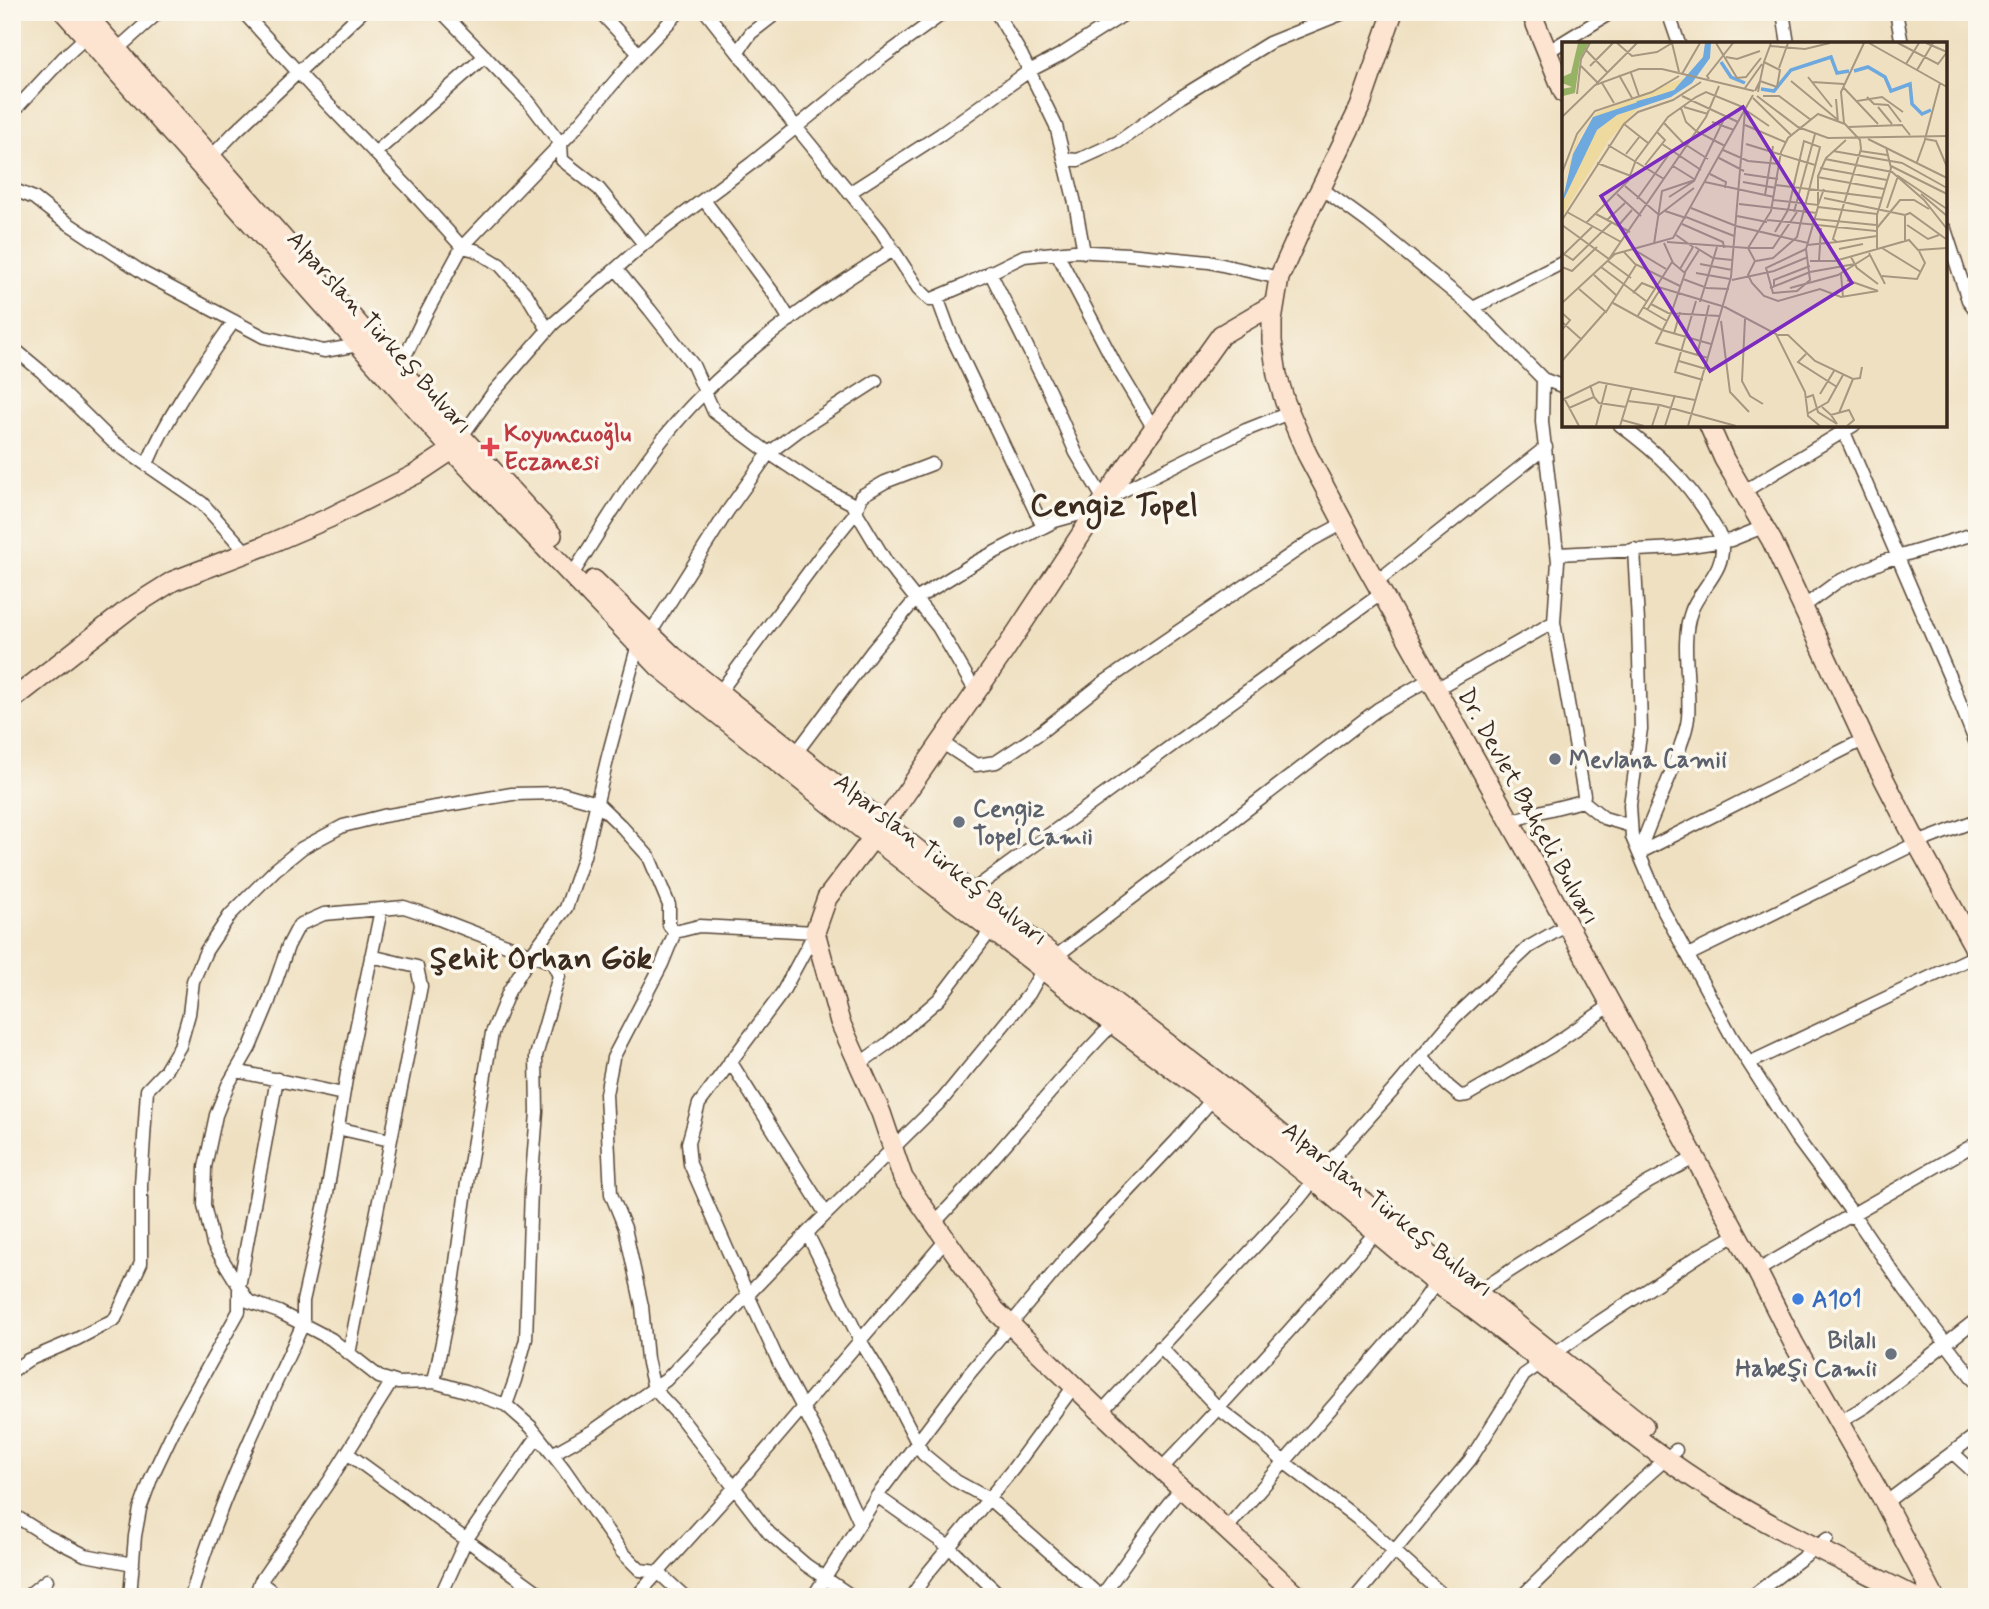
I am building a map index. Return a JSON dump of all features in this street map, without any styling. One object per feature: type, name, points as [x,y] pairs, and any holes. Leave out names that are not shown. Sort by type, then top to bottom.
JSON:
[{"type":"main road","name":"Alparslan Türkeş Bulvarı","points":[[64,12],[86,37],[112,55]]},
{"type":"main road","name":"Alparslan Türkeş Bulvarı","points":[[84,12],[112,55],[396,376],[644,640],[719,693],[796,753],[880,831]]},
{"type":"main road","name":"Dr. Devlet Bahçeli Bulvarı","points":[[1393,12],[1360,107],[1279,278],[1272,341],[1277,375],[1289,413],[1307,454],[1344,523],[1757,1271],[1794,1344],[1885,1503],[1934,1597]]},
{"type":"main road","points":[[1531,12],[1562,88]]},
{"type":"main road","name":"Alparslan Türkeş Bulvarı","points":[[206,162],[359,345],[396,376]]},
{"type":"main road","points":[[1274,304],[1221,335],[1101,504],[880,831],[827,898],[815,932],[840,1022],[881,1113],[902,1178],[995,1310],[1299,1597]]},
{"type":"main road","points":[[1710,427],[1724,459],[1763,527],[1803,607],[1864,739],[1977,955]]},
{"type":"main road","points":[[12,700],[130,608],[173,581],[329,518],[404,480],[457,444]]},
{"type":"main road","name":"Alparslan Türkeş Bulvarı","points":[[644,640],[660,667],[880,831],[1218,1093],[1470,1296],[1532,1354],[1548,1359],[1738,1506],[1809,1544],[1822,1543],[1908,1579],[1929,1597]]},
{"type":"main road","name":"Alparslan Türkeş Bulvarı","points":[[964,897],[992,929],[1049,963]]},
{"type":"main road","name":"Alparslan Türkeş Bulvarı","points":[[1319,1175],[1376,1232],[1436,1283],[1470,1296]]},
{"type":"main road","name":"Alparslan Türkeş Bulvarı","points":[[1822,1543],[1914,1597]]},
{"type":"street","points":[[112,55],[159,12]]},
{"type":"street","points":[[243,12],[462,247],[475,250],[500,265],[527,295],[548,330]]},
{"type":"street","points":[[206,162],[362,12]]},
{"type":"street","points":[[442,12],[529,102],[561,144],[562,160],[599,189],[644,244]]},
{"type":"street","points":[[600,12],[639,54]]},
{"type":"street","points":[[396,376],[462,247],[561,144],[679,12]]},
{"type":"street","points":[[706,12],[881,232],[918,288],[930,300],[1024,256],[1057,253],[1128,254],[1209,262],[1279,278]]},
{"type":"street","points":[[738,51],[751,33],[778,12]]},
{"type":"street","points":[[457,444],[493,393],[548,330],[644,244],[796,127],[926,18],[945,12]]},
{"type":"street","points":[[996,12],[1021,54],[1055,126],[1075,203],[1084,252]]},
{"type":"street","points":[[849,192],[941,134],[1029,71],[1062,54],[1128,12]]},
{"type":"street","points":[[1064,159],[1078,160],[1118,142],[1181,97],[1269,43],[1346,12]]},
{"type":"street","points":[[1563,42],[1612,12]]},
{"type":"street","points":[[1668,12],[1678,42]]},
{"type":"street","points":[[1783,12],[1788,42]]},
{"type":"street","points":[[1896,12],[1902,42]]},
{"type":"street","points":[[12,113],[86,37]]},
{"type":"street","points":[[1547,52],[1562,43]]},
{"type":"street","points":[[376,153],[485,56]]},
{"type":"street","points":[[1321,188],[1369,223],[1473,308],[1543,379],[1562,386]]},
{"type":"street","points":[[12,189],[34,198],[145,274],[264,337],[324,351],[359,345]]},
{"type":"street","points":[[704,200],[774,294],[790,320]]},
{"type":"street","points":[[1948,248],[1968,300],[1977,312]]},
{"type":"street","points":[[575,569],[649,458],[706,392],[760,342],[893,250]]},
{"type":"street","points":[[1057,253],[1115,364],[1154,429]]},
{"type":"street","points":[[1473,308],[1562,263]]},
{"type":"street","points":[[617,270],[693,365],[714,412],[820,487],[851,503],[887,563],[938,627],[976,692]]},
{"type":"street","points":[[990,272],[1045,382],[1101,504]]},
{"type":"street","points":[[937,296],[951,335],[1043,527]]},
{"type":"street","points":[[147,464],[161,431],[234,321]]},
{"type":"street","points":[[12,348],[43,372],[112,441],[202,503],[247,553]]},
{"type":"street","points":[[1543,379],[1562,376]]},
{"type":"street","points":[[1543,379],[1542,422],[1558,554],[1554,622],[1583,801]]},
{"type":"street","points":[[433,1382],[451,1298],[492,1034],[509,991],[531,955],[566,908],[584,856],[644,640],[727,512],[769,453],[876,382]]},
{"type":"street","points":[[796,753],[873,649],[916,599],[976,562],[1055,521],[1101,504],[1234,436],[1289,413]]},
{"type":"street","points":[[1622,427],[1665,461],[1698,500],[1717,530],[1722,552],[1715,574],[1691,611],[1686,646],[1688,720],[1674,769],[1646,830],[1639,853]]},
{"type":"street","points":[[1743,492],[1846,428],[1977,746]]},
{"type":"street","points":[[964,897],[1379,587],[1546,447]]},
{"type":"street","points":[[719,693],[856,512],[861,496],[886,482],[932,464]]},
{"type":"street","points":[[941,742],[976,765],[996,762],[1205,612],[1312,540],[1344,523]]},
{"type":"street","points":[[1558,554],[1676,548],[1731,540],[1763,527]]},
{"type":"street","points":[[1803,607],[1837,582],[1884,561],[1977,533]]},
{"type":"street","points":[[1634,549],[1641,729],[1630,805],[1632,838],[1663,910],[1732,1037],[1796,1137],[1977,1384]]},
{"type":"street","points":[[552,1454],[593,1431],[666,1380],[807,1233],[943,1099],[1030,994],[1049,963],[1378,709],[1554,622]]},
{"type":"street","points":[[1639,853],[1864,739]]},
{"type":"street","points":[[12,1371],[28,1360],[114,1320],[141,1264],[141,1185],[146,1090],[165,1071],[180,1046],[189,1014],[193,981],[206,951],[230,915],[275,870],[302,848],[344,826],[383,816],[512,794],[562,793],[597,803],[649,857],[669,905],[668,925],[675,932]]},
{"type":"street","points":[[1583,801],[1604,818],[1631,826]]},
{"type":"street","points":[[1510,822],[1583,801]]},
{"type":"street","points":[[1688,955],[1917,843],[1977,820]]},
{"type":"street","points":[[506,1405],[526,1339],[531,1189],[537,1112],[536,1056],[559,976],[552,963],[404,907],[324,914],[299,925],[288,946],[250,1047],[228,1085],[216,1115],[205,1167],[204,1205],[213,1244],[248,1301],[279,1312],[331,1339],[379,1377],[398,1382],[433,1382],[506,1405],[531,1427],[622,1552],[640,1570],[658,1572],[685,1597]]},
{"type":"street","points":[[191,1597],[229,1489],[303,1324],[303,1301],[326,1199],[343,1094],[381,910]]},
{"type":"street","points":[[1101,1412],[1319,1175],[1455,1017],[1529,947],[1567,925]]},
{"type":"street","points":[[675,932],[699,926],[815,932],[782,993],[699,1104],[688,1143],[690,1164],[728,1251],[801,1407],[835,1468],[860,1523]]},
{"type":"street","points":[[859,1064],[887,1044],[939,999],[992,929]]},
{"type":"street","points":[[675,932],[613,1058],[606,1094],[611,1194],[628,1241],[642,1306],[647,1359],[654,1389],[681,1418],[769,1533],[806,1565],[853,1597]]},
{"type":"street","points":[[1749,1063],[1977,955]]},
{"type":"street","points":[[349,1354],[421,986],[417,967],[371,956]]},
{"type":"street","points":[[1422,1056],[1448,1086],[1460,1096],[1467,1095],[1550,1047],[1611,1005]]},
{"type":"street","points":[[934,1223],[1120,1018]]},
{"type":"street","points":[[730,1062],[826,1214]]},
{"type":"street","points":[[236,1071],[343,1094]]},
{"type":"street","points":[[130,1597],[140,1509],[152,1476],[178,1421],[239,1311],[239,1287],[277,1079]]},
{"type":"street","points":[[813,1597],[877,1496],[1009,1324],[1071,1252],[1218,1093]]},
{"type":"street","points":[[337,1128],[390,1140]]},
{"type":"street","points":[[1757,1271],[1977,1143]]},
{"type":"street","points":[[1470,1296],[1649,1182],[1694,1158]]},
{"type":"street","points":[[1161,1469],[1309,1311],[1376,1232]]},
{"type":"street","points":[[807,1233],[860,1340],[888,1386],[923,1454],[956,1481],[989,1499],[1101,1597],[1181,1488]]},
{"type":"street","points":[[1356,1597],[1470,1460],[1524,1375],[1689,1262],[1736,1235]]},
{"type":"street","points":[[636,1597],[946,1240]]},
{"type":"street","points":[[1226,1529],[1415,1312],[1436,1283]]},
{"type":"street","points":[[1838,1423],[1866,1406],[1977,1319]]},
{"type":"street","points":[[1160,1347],[1219,1409],[1362,1521],[1445,1597]]},
{"type":"street","points":[[255,1597],[260,1582],[393,1381]]},
{"type":"street","points":[[911,1597],[1013,1469],[1073,1385]]},
{"type":"street","points":[[1885,1503],[1977,1434]]},
{"type":"street","points":[[440,1597],[466,1540],[538,1436]]},
{"type":"street","points":[[347,1452],[540,1595]]},
{"type":"street","points":[[1952,1453],[1977,1475]]},
{"type":"street","points":[[1521,1597],[1671,1455]]},
{"type":"street","points":[[877,1496],[949,1547],[1002,1597]]},
{"type":"street","points":[[12,1514],[85,1555],[132,1564]]},
{"type":"street","points":[[1751,1597],[1822,1543]]},
{"type":"street","points":[[26,1597],[47,1580]]},
{"type":"street","points":[[260,1582],[279,1597]]},
{"type":"place","name":"Koyuncuoğlu Eczanesi","points":[[490,447]]},
{"type":"place","name":"Mevlana Camii","points":[[1555,759]]},
{"type":"place","name":"Cengiz Topel Camii","points":[[959,822]]},
{"type":"place","name":"A101","points":[[1798,1299]]},
{"type":"place","name":"Bilalı Habeşi Camii","points":[[1891,1354]]},
{"type":"district","name":"Cengiz Topel","points":[[1114,504]]},
{"type":"district","name":"Şehit Orhan Gök","points":[[541,957]]}]
